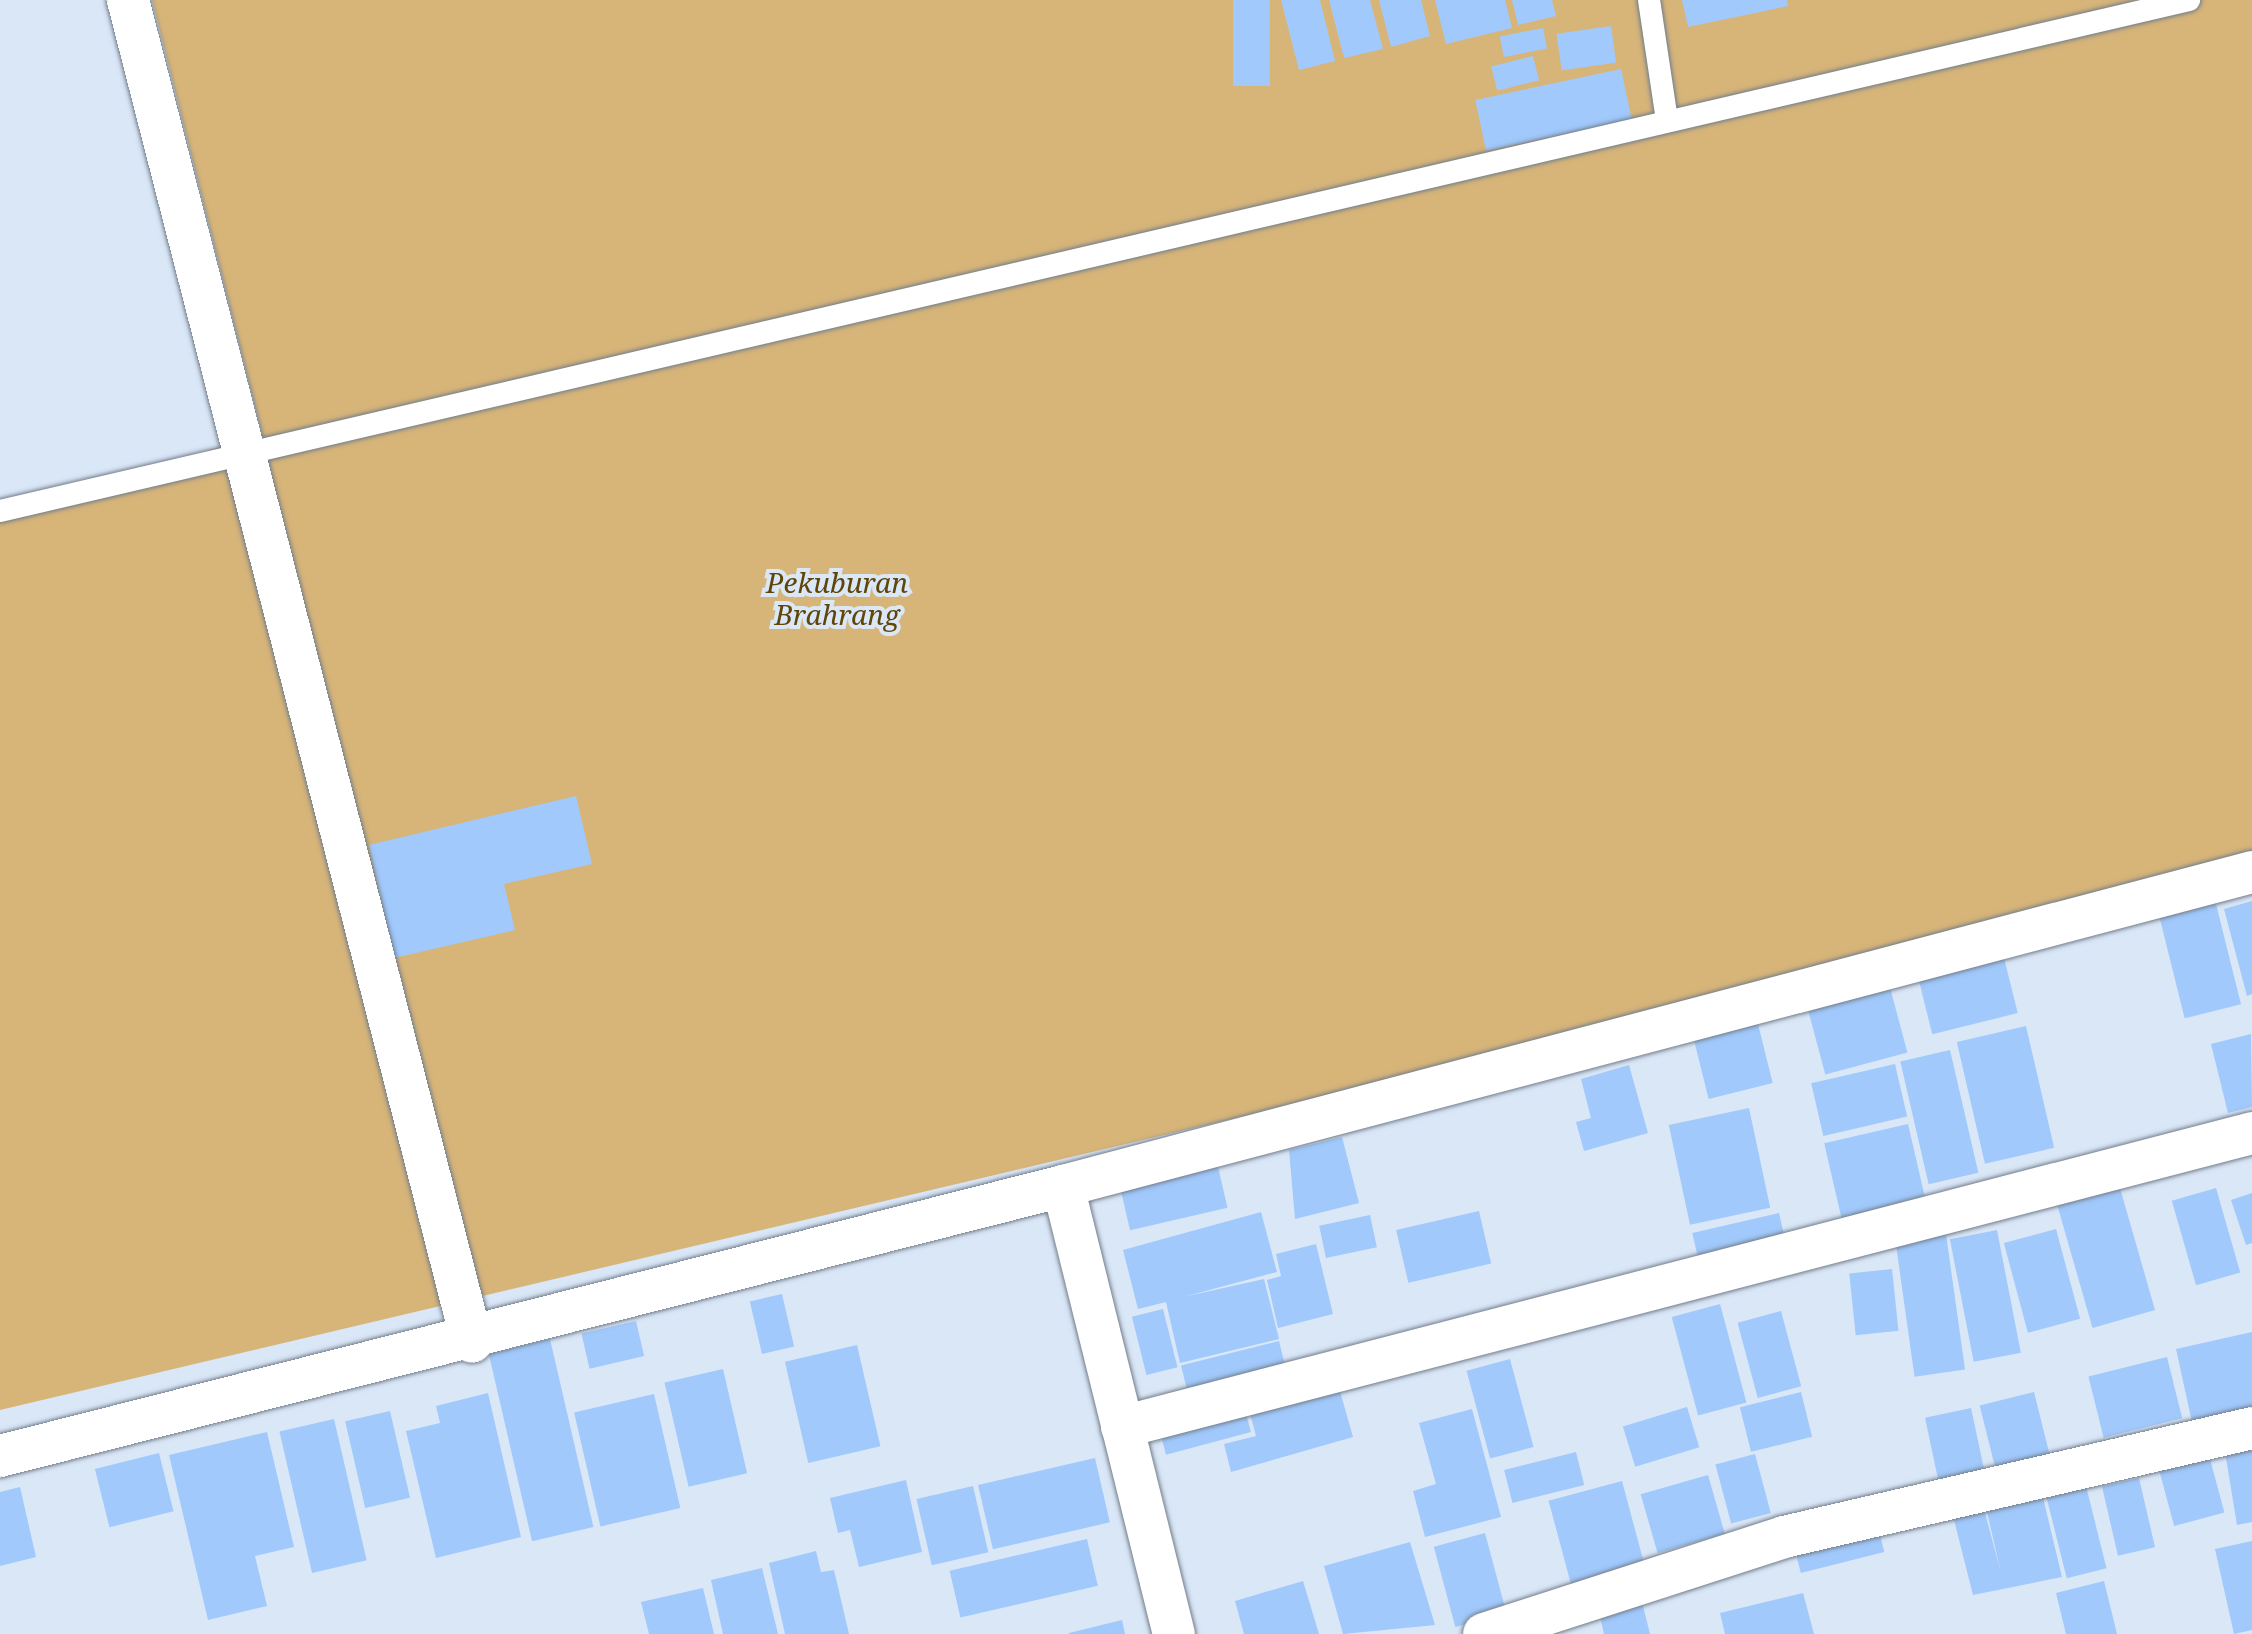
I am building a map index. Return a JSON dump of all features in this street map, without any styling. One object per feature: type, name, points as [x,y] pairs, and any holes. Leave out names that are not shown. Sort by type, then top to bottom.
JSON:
[{"type":"street","points":[[128,0],[472,1342]]},
{"type":"street","points":[[0,1456],[472,1342],[2252,872]]},
{"type":"street","points":[[1122,1428],[2252,1134]]},
{"type":"street","points":[[1062,1186],[1174,1634]]},
{"type":"street","points":[[1484,1634],[1784,1538],[2252,1428]]},
{"type":"lane","points":[[1649,0],[1667,120]]},
{"type":"lane","points":[[0,510],[242,449],[2189,0]]},
{"type":"green space","name":"Pekuburan Brahrang","points":[[152,0],[2252,0],[2252,878],[0,1410],[0,515],[262,434]]},
{"type":"building","points":[[1233,0],[1270,0],[1270,86],[1233,86]]},
{"type":"building","points":[[1281,0],[1320,0],[1335,61],[1299,70]]},
{"type":"building","points":[[1329,0],[1370,0],[1383,49],[1344,58]]},
{"type":"building","points":[[1379,0],[1421,0],[1430,36],[1391,47]]},
{"type":"building","points":[[1435,0],[1505,0],[1512,28],[1446,44]]},
{"type":"building","points":[[1512,0],[1552,0],[1556,16],[1518,25]]},
{"type":"building","points":[[1682,0],[1787,0],[1788,6],[1688,27]]},
{"type":"building","points":[[1611,26],[1616,63],[1562,70],[1557,34]]},
{"type":"building","points":[[1543,28],[1547,49],[1504,57],[1500,36]]},
{"type":"building","points":[[1533,56],[1539,80],[1497,91],[1491,66]]},
{"type":"building","points":[[1621,69],[1632,120],[1486,151],[1475,100]]},
{"type":"building","points":[[576,796],[592,864],[504,884],[515,930],[394,958],[369,845]]},
{"type":"building","points":[[2211,884],[2241,1004],[2185,1018],[2155,898]]},
{"type":"building","points":[[2252,901],[2252,994],[2247,996],[2224,909]]},
{"type":"building","points":[[2002,950],[2018,1013],[1932,1034],[1917,971]]},
{"type":"building","points":[[1888,980],[1907,1052],[1825,1074],[1806,1002]]},
{"type":"building","points":[[1756,1016],[1773,1083],[1709,1099],[1692,1032]]},
{"type":"building","points":[[2026,1026],[2054,1148],[1985,1164],[1957,1042]]},
{"type":"building","points":[[2251,1034],[2252,1107],[2228,1113],[2211,1044]]},
{"type":"building","points":[[1950,1050],[1978,1173],[1929,1184],[1900,1061]]},
{"type":"building","points":[[1895,1064],[1907,1117],[1823,1136],[1811,1083]]},
{"type":"building","points":[[1629,1065],[1648,1133],[1584,1151],[1576,1122],[1591,1118],[1581,1079]]},
{"type":"building","points":[[1749,1108],[1770,1208],[1690,1225],[1669,1125]]},
{"type":"building","points":[[1908,1124],[1926,1203],[1842,1222],[1824,1143]]},
{"type":"building","points":[[1342,1137],[1359,1203],[1295,1219],[1289,1150]]},
{"type":"building","points":[[1216,1158],[1227,1208],[1130,1230],[1119,1180]]},
{"type":"building","points":[[2120,1188],[2155,1310],[2093,1328],[2058,1206]]},
{"type":"building","points":[[2216,1188],[2240,1273],[2196,1285],[2172,1201]]},
{"type":"building","points":[[2252,1193],[2252,1243],[2246,1245],[2231,1200]]},
{"type":"building","points":[[1479,1211],[1491,1264],[1408,1283],[1396,1230]]},
{"type":"building","points":[[1261,1212],[1277,1272],[1183,1297],[1264,1279],[1279,1339],[1180,1363],[1166,1302],[1138,1309],[1123,1250]]},
{"type":"building","points":[[1779,1213],[1788,1252],[1701,1272],[1692,1233]]},
{"type":"building","points":[[1370,1215],[1377,1247],[1326,1258],[1319,1226]]},
{"type":"building","points":[[1945,1227],[1965,1370],[1915,1377],[1894,1234]]},
{"type":"building","points":[[2056,1229],[2080,1319],[2028,1333],[2004,1243]]},
{"type":"building","points":[[1997,1230],[2021,1353],[1974,1362],[1950,1239]]},
{"type":"building","points":[[1316,1244],[1333,1314],[1278,1328],[1267,1280],[1281,1276],[1276,1254]]},
{"type":"building","points":[[1892,1269],[1898,1331],[1856,1335],[1849,1273]]},
{"type":"building","points":[[782,1294],[794,1347],[762,1354],[750,1301]]},
{"type":"building","points":[[1720,1304],[1746,1403],[1698,1415],[1672,1317]]},
{"type":"building","points":[[1163,1309],[1178,1367],[1146,1375],[1132,1317]]},
{"type":"building","points":[[1781,1311],[1801,1386],[1758,1398],[1738,1323]]},
{"type":"building","points":[[636,1321],[644,1356],[590,1369],[581,1334]]},
{"type":"building","points":[[2252,1332],[2252,1409],[2192,1422],[2176,1349]]},
{"type":"building","points":[[550,1339],[593,1527],[532,1541],[489,1353]]},
{"type":"building","points":[[1279,1341],[1288,1378],[1190,1402],[1181,1365]]},
{"type":"building","points":[[857,1345],[880,1446],[808,1463],[785,1362]]},
{"type":"building","points":[[2167,1357],[2182,1418],[2104,1438],[2088,1377]]},
{"type":"building","points":[[1510,1359],[1534,1447],[1490,1459],[1467,1371]]},
{"type":"building","points":[[723,1369],[747,1473],[689,1487],[665,1382]]},
{"type":"building","points":[[1336,1377],[1353,1437],[1231,1472],[1224,1444],[1256,1436],[1247,1402]]},
{"type":"building","points":[[1801,1392],[1812,1437],[1751,1452],[1740,1407]]},
{"type":"building","points":[[2034,1392],[2053,1468],[1999,1481],[1980,1406]]},
{"type":"building","points":[[488,1393],[521,1537],[436,1558],[406,1431],[440,1423],[436,1406]]},
{"type":"building","points":[[654,1394],[680,1508],[600,1526],[574,1412]]},
{"type":"building","points":[[1243,1402],[1251,1432],[1166,1455],[1158,1425]]},
{"type":"building","points":[[1687,1407],[1699,1447],[1635,1467],[1623,1427]]},
{"type":"building","points":[[1971,1408],[1984,1470],[1938,1479],[1925,1418]]},
{"type":"building","points":[[1472,1409],[1501,1517],[1425,1537],[1413,1491],[1436,1484],[1419,1423]]},
{"type":"building","points":[[390,1411],[410,1498],[365,1508],[345,1421]]},
{"type":"building","points":[[334,1419],[367,1560],[312,1573],[279,1432]]},
{"type":"building","points":[[267,1432],[294,1547],[255,1556],[267,1606],[208,1620],[169,1455]]},
{"type":"building","points":[[2252,1441],[2252,1522],[2237,1525],[2224,1446]]},
{"type":"building","points":[[2206,1444],[2224,1513],[2174,1526],[2156,1457]]},
{"type":"building","points":[[1576,1452],[1584,1485],[1512,1503],[1504,1470]]},
{"type":"building","points":[[159,1453],[174,1511],[109,1527],[95,1469]]},
{"type":"building","points":[[1755,1454],[1771,1513],[1731,1524],[1715,1465]]},
{"type":"building","points":[[1095,1458],[1110,1522],[993,1549],[978,1485]]},
{"type":"building","points":[[1708,1475],[1725,1534],[1658,1553],[1641,1494]]},
{"type":"building","points":[[2139,1478],[2155,1547],[2118,1556],[2102,1487]]},
{"type":"building","points":[[906,1480],[922,1552],[859,1567],[850,1530],[838,1533],[830,1498]]},
{"type":"building","points":[[1622,1481],[1646,1569],[1572,1589],[1549,1501]]},
{"type":"building","points":[[2085,1482],[2107,1568],[2067,1578],[2045,1492]]},
{"type":"building","points":[[2040,1485],[2062,1577],[1973,1595],[1952,1512],[1983,1505],[2001,1573],[1984,1499]]},
{"type":"building","points":[[973,1486],[988,1552],[932,1565],[916,1499]]},
{"type":"building","points":[[20,1487],[36,1557],[0,1566],[0,1492]]},
{"type":"building","points":[[1877,1523],[1884,1552],[1801,1573],[1794,1544]]},
{"type":"building","points":[[1485,1533],[1506,1613],[1455,1627],[1434,1547]]},
{"type":"building","points":[[1087,1539],[1098,1586],[960,1617],[950,1571]]},
{"type":"building","points":[[2252,1541],[2252,1630],[2234,1634],[2215,1549]]},
{"type":"building","points":[[1410,1542],[1435,1625],[1343,1634],[1324,1566]]},
{"type":"building","points":[[816,1551],[821,1572],[834,1570],[849,1634],[785,1634],[769,1563]]},
{"type":"building","points":[[762,1568],[778,1634],[723,1634],[711,1580]]},
{"type":"building","points":[[1303,1581],[1319,1634],[1244,1634],[1235,1601]]},
{"type":"building","points":[[2104,1581],[2117,1634],[2066,1634],[2056,1593]]},
{"type":"building","points":[[703,1588],[714,1634],[649,1634],[641,1602]]},
{"type":"building","points":[[1803,1593],[1814,1634],[1725,1634],[1720,1613]]},
{"type":"building","points":[[1642,1602],[1650,1634],[1604,1634],[1599,1612]]},
{"type":"building","points":[[1122,1620],[1125,1634],[1069,1634],[1069,1633]]}]
